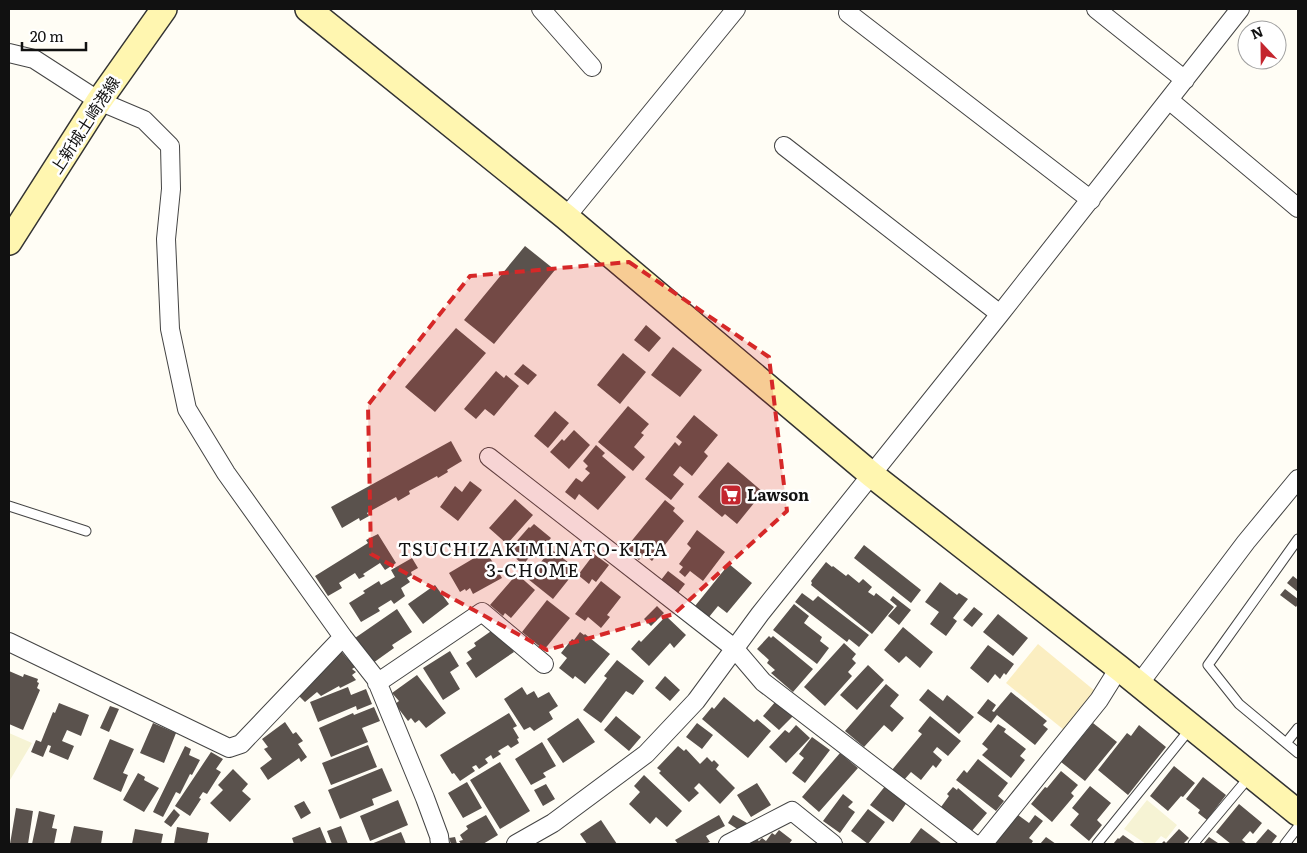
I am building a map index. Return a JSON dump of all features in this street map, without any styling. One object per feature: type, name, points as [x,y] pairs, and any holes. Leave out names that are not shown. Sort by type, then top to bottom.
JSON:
[{"type":"street","name":"上新城土崎港線","points":[[9,242],[99,101],[164,9]]},
{"type":"street","points":[[308,9],[566,217],[872,474],[1119,668],[1298,813]]},
{"type":"street","points":[[541,9],[592,67]]},
{"type":"street","points":[[566,217],[736,9]]},
{"type":"street","points":[[1096,9],[1185,80]]},
{"type":"street","points":[[516,844],[553,823],[646,754],[696,701],[734,648],[806,556],[1091,200],[1240,9]]},
{"type":"street","points":[[848,13],[1091,200]]},
{"type":"street","points":[[9,53],[34,59],[99,101],[144,120],[170,146],[171,189],[166,239],[170,329],[187,409],[226,473],[377,683],[425,798],[439,836],[440,844]]},
{"type":"street","points":[[1169,100],[1298,208]]},
{"type":"street","points":[[784,146],[1000,314]]},
{"type":"street","points":[[489,457],[734,648],[763,682],[974,844]]},
{"type":"street","points":[[1138,684],[1246,542],[1298,479]]},
{"type":"street","points":[[377,683],[482,612],[544,664]]},
{"type":"street","points":[[9,642],[229,748],[241,744],[343,637]]},
{"type":"street","points":[[983,844],[1099,700],[1119,668]]},
{"type":"street","points":[[728,844],[792,811],[833,844]]},
{"type":"lane","points":[[9,506],[86,531]]},
{"type":"lane","points":[[1298,539],[1208,665],[1239,704],[1298,753]]},
{"type":"lane","points":[[1097,844],[1191,726]]},
{"type":"lane","points":[[1286,743],[1298,728]]},
{"type":"lane","points":[[1193,844],[1251,774]]},
{"type":"lane","points":[[1284,844],[1298,827]]},
{"type":"highlighted area","points":[[629,262],[769,357],[787,511],[674,614],[547,650],[371,554],[368,405],[470,276]]},
{"type":"shaded area","points":[[9,733],[32,743],[10,780],[9,779]]},
{"type":"shaded area","points":[[1147,800],[1177,825],[1166,839],[1161,836],[1154,844],[1146,844],[1124,829]]},
{"type":"sand","points":[[1038,644],[1095,691],[1064,730],[1006,683]]},
{"type":"building","points":[[525,246],[555,270],[494,344],[464,320]]},
{"type":"building","points":[[646,325],[661,338],[649,352],[634,340]]},
{"type":"building","points":[[456,328],[486,353],[435,412],[405,387]]},
{"type":"building","points":[[673,347],[702,370],[680,397],[651,375]]},
{"type":"building","points":[[623,353],[646,372],[620,404],[597,385]]},
{"type":"building","points":[[523,364],[537,375],[528,385],[514,374]]},
{"type":"building","points":[[496,371],[504,378],[506,375],[519,386],[494,416],[485,409],[476,419],[464,409]]},
{"type":"building","points":[[628,406],[649,424],[641,433],[644,435],[634,447],[645,457],[633,471],[598,442]]},
{"type":"building","points":[[555,411],[569,423],[548,448],[534,436]]},
{"type":"building","points":[[694,415],[718,435],[704,452],[708,456],[692,476],[680,466],[673,475],[684,484],[671,500],[645,479],[675,442],[679,446],[682,442],[676,437]]},
{"type":"building","points":[[574,430],[590,445],[569,469],[550,452]]},
{"type":"building","points":[[451,441],[462,461],[438,478],[437,476],[409,491],[410,494],[398,501],[396,497],[367,513],[369,516],[360,521],[359,518],[342,528],[331,507]]},
{"type":"building","points":[[596,445],[605,453],[602,456],[626,477],[598,510],[579,494],[575,500],[565,492],[576,478],[582,482],[590,473],[585,469],[588,466],[583,461]]},
{"type":"building","name":"Lawson","points":[[728,462],[763,492],[737,524],[725,514],[722,517],[698,497]]},
{"type":"building","points":[[470,481],[482,490],[458,521],[440,507],[455,486],[462,492]]},
{"type":"building","points":[[515,499],[533,515],[507,544],[489,528]]},
{"type":"building","points":[[665,500],[675,508],[673,511],[684,521],[652,561],[644,554],[639,560],[625,549]]},
{"type":"building","points":[[534,524],[551,538],[538,553],[535,550],[523,565],[508,551],[529,527]]},
{"type":"building","points":[[697,530],[725,552],[703,581],[690,571],[685,577],[679,572],[683,567],[679,564],[691,548],[687,544]]},
{"type":"building","points":[[378,534],[396,563],[385,570],[380,563],[363,574],[365,576],[359,579],[355,573],[339,583],[342,588],[328,596],[315,576],[368,543],[366,540]]},
{"type":"building","points":[[864,545],[921,590],[911,603],[854,558]]},
{"type":"building","points":[[551,549],[577,569],[553,599],[528,579]]},
{"type":"building","points":[[486,551],[502,578],[473,594],[470,588],[460,592],[449,573]]},
{"type":"building","points":[[594,554],[609,565],[596,582],[592,579],[589,584],[578,575]]},
{"type":"building","points":[[412,558],[418,568],[411,572],[412,575],[407,578],[410,582],[401,588],[405,596],[394,604],[391,600],[378,608],[380,611],[361,622],[349,603],[379,581],[381,585],[395,577],[391,570]]},
{"type":"building","points":[[826,562],[846,576],[848,574],[859,583],[863,579],[872,587],[868,592],[874,596],[876,593],[894,607],[872,634],[811,585],[811,581]]},
{"type":"building","points":[[729,564],[752,583],[727,613],[718,606],[709,617],[695,606]]},
{"type":"building","points":[[668,571],[685,584],[678,593],[661,580]]},
{"type":"building","points":[[517,574],[535,590],[511,618],[505,613],[503,616],[490,605]]},
{"type":"building","points":[[1293,576],[1298,580],[1298,592],[1287,583]]},
{"type":"building","points":[[601,581],[621,597],[607,615],[610,617],[601,628],[588,617],[585,621],[575,614]]},
{"type":"building","points":[[940,582],[957,595],[959,593],[968,599],[953,618],[957,621],[946,636],[930,624],[939,612],[925,602]]},
{"type":"building","points":[[435,585],[449,604],[423,624],[408,604]]},
{"type":"building","points":[[1285,589],[1298,599],[1296,607],[1280,595]]},
{"type":"building","points":[[802,593],[813,601],[818,596],[869,635],[859,647],[849,639],[847,642],[795,602]]},
{"type":"building","points":[[893,596],[911,610],[899,625],[888,616],[897,606],[890,600]]},
{"type":"building","points":[[547,600],[570,618],[544,650],[522,632]]},
{"type":"building","points":[[794,604],[809,616],[804,623],[822,637],[820,641],[829,648],[817,664],[773,630]]},
{"type":"building","points":[[657,606],[664,613],[651,626],[644,619]]},
{"type":"building","points":[[974,607],[983,614],[972,627],[963,620]]},
{"type":"building","points":[[397,609],[412,632],[392,645],[394,648],[373,663],[355,638]]},
{"type":"building","points":[[998,614],[1028,638],[1013,656],[983,632]]},
{"type":"building","points":[[666,616],[686,635],[674,648],[670,643],[649,666],[631,649],[639,640],[641,642]]},
{"type":"building","points":[[497,627],[514,652],[476,678],[466,663],[472,659],[467,652],[476,646],[474,643]]},
{"type":"building","points":[[903,627],[933,652],[920,668],[906,656],[899,663],[884,650]]},
{"type":"building","points":[[580,632],[610,654],[585,684],[575,676],[573,679],[559,668],[567,658],[561,653]]},
{"type":"building","points":[[769,636],[771,638],[773,636],[813,669],[793,692],[771,673],[775,670],[767,663],[769,660],[757,649]]},
{"type":"building","points":[[844,643],[856,654],[852,659],[856,663],[848,672],[852,676],[825,706],[804,687]]},
{"type":"building","points":[[988,645],[1014,664],[1006,675],[1004,673],[1000,679],[995,674],[988,683],[970,668]]},
{"type":"building","points":[[340,650],[355,667],[352,669],[356,672],[352,675],[356,680],[340,688],[339,686],[321,696],[317,692],[305,702],[296,693]]},
{"type":"building","points":[[450,651],[459,666],[450,672],[460,689],[443,700],[423,668]]},
{"type":"building","points":[[617,660],[644,681],[633,695],[626,691],[601,723],[583,710],[607,678],[604,676]]},
{"type":"building","points":[[868,665],[884,680],[857,710],[840,695]]},
{"type":"building","points":[[9,671],[23,677],[24,674],[38,679],[37,682],[39,683],[37,688],[40,690],[23,730],[9,724]]},
{"type":"building","points":[[417,675],[446,713],[426,728],[419,720],[415,723],[411,718],[408,721],[395,704],[399,701],[392,693]]},
{"type":"building","points":[[665,676],[680,690],[670,701],[655,688]]},
{"type":"building","points":[[886,684],[899,695],[890,706],[904,718],[892,732],[884,725],[864,747],[845,731]]},
{"type":"building","points":[[348,687],[351,695],[366,689],[372,704],[357,710],[356,706],[318,722],[310,702]]},
{"type":"building","points":[[522,687],[527,695],[534,691],[538,698],[549,692],[558,706],[549,712],[553,719],[534,731],[530,727],[524,730],[504,699]]},
{"type":"building","points":[[928,689],[943,701],[947,695],[974,717],[959,734],[919,700]]},
{"type":"building","points":[[1011,692],[1047,721],[1043,725],[1048,729],[1035,745],[997,715],[991,723],[977,713],[988,699],[996,705],[992,711],[994,712]]},
{"type":"building","points":[[724,697],[754,722],[757,719],[771,731],[748,758],[702,719]]},
{"type":"building","points":[[776,701],[793,716],[779,730],[763,716]]},
{"type":"building","points":[[59,703],[89,715],[81,736],[67,730],[62,741],[74,746],[68,760],[49,752],[51,746],[48,745],[43,757],[31,752],[36,740],[41,742],[53,712],[55,713]]},
{"type":"building","points":[[110,706],[119,709],[109,732],[100,728]]},
{"type":"building","points":[[374,707],[380,721],[362,728],[368,742],[331,757],[319,728],[353,713],[354,715]]},
{"type":"building","points":[[509,713],[517,726],[513,728],[519,738],[517,739],[519,743],[511,748],[508,745],[498,751],[501,754],[493,759],[491,755],[485,759],[488,763],[479,769],[476,765],[472,767],[475,771],[460,781],[454,773],[452,774],[440,755]]},
{"type":"building","points":[[616,716],[641,737],[629,751],[604,730]]},
{"type":"building","points":[[930,716],[961,741],[948,756],[937,747],[933,752],[942,760],[936,768],[933,765],[921,780],[911,772],[904,780],[892,770],[922,734],[918,731]]},
{"type":"building","points":[[578,718],[595,742],[563,763],[547,739]]},
{"type":"building","points":[[285,722],[293,734],[296,732],[303,741],[298,744],[307,757],[301,762],[299,758],[268,780],[260,768],[272,759],[264,749],[268,747],[262,739]]},
{"type":"building","points":[[153,723],[176,733],[164,763],[140,753]]},
{"type":"building","points":[[697,723],[713,735],[702,749],[686,737]]},
{"type":"building","points":[[1093,723],[1117,742],[1085,781],[1061,762]]},
{"type":"building","points":[[998,724],[1006,729],[1004,732],[1026,749],[1020,756],[1025,760],[1011,778],[982,755],[988,749],[982,744]]},
{"type":"building","points":[[796,725],[810,738],[786,763],[769,747],[785,730],[789,733]]},
{"type":"building","points":[[1139,725],[1166,747],[1128,795],[1098,770],[1127,733],[1131,736]]},
{"type":"building","points":[[812,737],[830,750],[805,783],[792,773],[804,758],[799,754]]},
{"type":"building","points":[[110,739],[134,749],[123,773],[128,775],[121,792],[93,779]]},
{"type":"building","points":[[542,742],[556,766],[543,773],[546,777],[531,785],[515,759]]},
{"type":"building","points":[[368,745],[377,767],[331,785],[322,763]]},
{"type":"building","points":[[185,746],[191,749],[189,755],[200,760],[192,775],[190,774],[180,794],[176,792],[163,817],[153,812]]},
{"type":"building","points":[[678,746],[684,751],[686,749],[700,764],[707,757],[719,765],[716,769],[735,788],[720,804],[699,783],[694,788],[699,793],[689,802],[659,773],[661,771],[657,768]]},
{"type":"building","points":[[211,752],[223,759],[216,769],[221,772],[207,794],[203,792],[199,798],[201,799],[190,816],[175,806]]},
{"type":"building","points":[[840,753],[858,768],[819,812],[802,797]]},
{"type":"building","points":[[978,759],[1008,783],[998,796],[1004,801],[996,811],[956,780],[964,770],[967,773]]},
{"type":"building","points":[[500,762],[530,811],[500,829],[470,780]]},
{"type":"building","points":[[1174,766],[1195,783],[1168,811],[1150,796]]},
{"type":"building","points":[[382,768],[392,791],[372,799],[374,805],[340,819],[328,790]]},
{"type":"building","points":[[233,769],[248,784],[242,791],[251,799],[230,822],[210,803],[223,790],[218,785]]},
{"type":"building","points":[[1061,771],[1078,785],[1071,793],[1074,796],[1052,822],[1031,804]]},
{"type":"building","points":[[138,773],[145,777],[144,780],[159,788],[144,812],[123,800]]},
{"type":"building","points":[[644,775],[682,811],[667,827],[656,817],[650,824],[629,804],[640,792],[634,786]]},
{"type":"building","points":[[1203,777],[1226,795],[1207,820],[1198,813],[1200,810],[1186,799]]},
{"type":"building","points":[[467,782],[482,808],[463,818],[448,793]]},
{"type":"building","points":[[757,783],[771,805],[751,817],[737,795]]},
{"type":"building","points":[[546,784],[555,799],[543,806],[534,790]]},
{"type":"building","points":[[886,785],[908,801],[893,822],[870,805]]},
{"type":"building","points":[[1090,786],[1111,803],[1097,820],[1102,825],[1089,841],[1070,825],[1079,814],[1072,808]]},
{"type":"building","points":[[953,787],[957,790],[958,788],[987,813],[971,832],[941,807],[949,796],[947,794]]},
{"type":"building","points":[[843,794],[853,802],[848,807],[855,812],[840,833],[823,821]]},
{"type":"building","points":[[398,800],[408,825],[370,841],[360,816]]},
{"type":"building","points":[[304,801],[311,813],[301,819],[294,806]]},
{"type":"building","points":[[1239,804],[1262,823],[1253,834],[1250,831],[1242,840],[1247,844],[1231,844],[1216,832]]},
{"type":"building","points":[[16,808],[33,811],[28,844],[10,844]]},
{"type":"building","points":[[174,809],[180,815],[171,827],[164,822]]},
{"type":"building","points":[[868,809],[885,822],[868,844],[851,831]]},
{"type":"building","points":[[39,811],[55,815],[52,828],[57,829],[54,844],[32,844]]},
{"type":"building","points":[[486,815],[498,835],[483,844],[461,844],[459,841],[463,840],[460,835],[468,829],[466,826]]},
{"type":"building","points":[[719,815],[725,826],[706,836],[710,842],[705,844],[678,844],[675,840]]},
{"type":"building","points":[[733,815],[747,823],[742,832],[728,823]]},
{"type":"building","points":[[1018,815],[1029,823],[1035,815],[1043,821],[1029,838],[1033,841],[1031,844],[994,844]]},
{"type":"building","points":[[601,820],[617,844],[587,844],[580,834]]},
{"type":"building","points":[[74,826],[103,831],[101,844],[70,844]]},
{"type":"building","points":[[341,826],[348,844],[332,844],[327,831]]},
{"type":"building","points":[[177,827],[209,833],[207,844],[174,844]]},
{"type":"building","points":[[320,827],[327,844],[294,844],[292,838]]},
{"type":"building","points":[[921,828],[942,844],[909,844]]},
{"type":"building","points":[[135,829],[163,834],[161,844],[132,844]]},
{"type":"building","points":[[1179,829],[1189,838],[1183,844],[1161,844],[1164,841],[1166,843]]},
{"type":"building","points":[[1268,829],[1277,836],[1271,844],[1255,844]]},
{"type":"building","points":[[779,830],[792,840],[789,844],[751,844],[755,838],[759,841],[762,838],[766,841],[772,833],[775,835]]},
{"type":"building","points":[[401,832],[406,844],[371,844]]},
{"type":"building","points":[[1123,835],[1136,844],[1113,844]]},
{"type":"building","points":[[455,837],[457,844],[451,844],[449,838]]},
{"type":"building","points":[[1046,837],[1056,844],[1040,844]]},
{"type":"building","points":[[1209,837],[1218,843],[1203,844]]},
{"type":"place","name":"Lawson","points":[[731,495]]},
{"type":"district","name":"TSUCHIZAKIMINATO-KITA 3-CHOME","points":[[533,560]]}]
